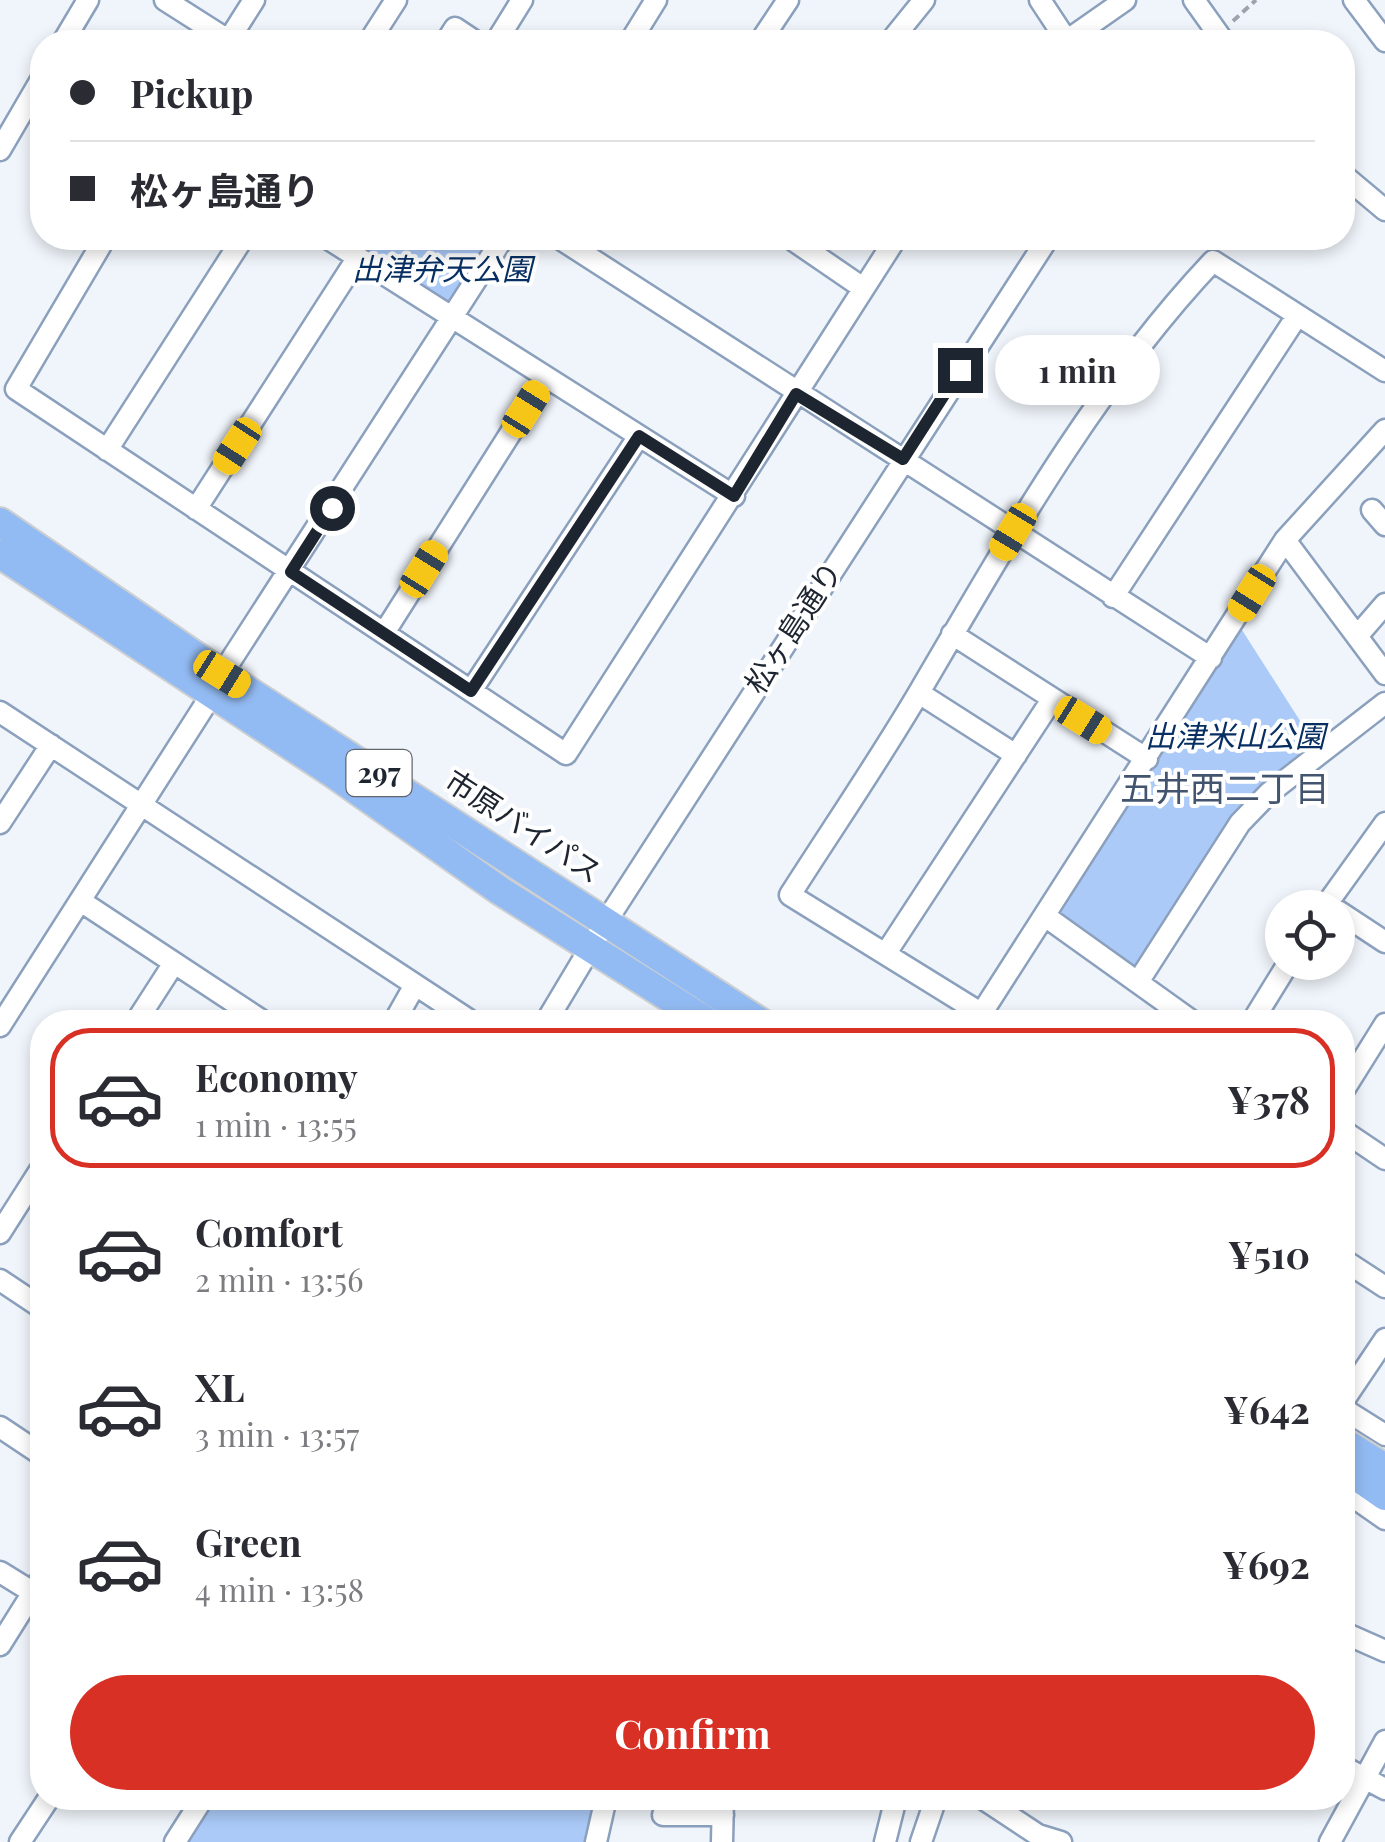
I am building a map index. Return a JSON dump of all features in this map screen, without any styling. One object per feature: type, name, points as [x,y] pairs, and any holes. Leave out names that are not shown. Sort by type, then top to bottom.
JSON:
[{"type":"highway","name":"市原バイパス","points":[[0,522],[217,684],[591,948],[689,1010]]},
{"type":"highway","name":"市原バイパス","points":[[0,554],[607,920],[742,1010]]},
{"type":"highway","points":[[1355,1449],[1385,1468]]},
{"type":"highway","points":[[1355,1475],[1385,1496]]},
{"type":"street","points":[[71,30],[88,0]]},
{"type":"street","points":[[165,0],[211,30]]},
{"type":"street","points":[[237,30],[254,0]]},
{"type":"street","points":[[377,30],[396,0]]},
{"type":"street","points":[[503,30],[522,0]]},
{"type":"street","points":[[637,30],[656,0]]},
{"type":"street","points":[[768,30],[788,0]]},
{"type":"street","points":[[900,30],[924,0]]},
{"type":"street","points":[[1040,0],[1059,30]]},
{"type":"street","points":[[1083,30],[1125,0]]},
{"type":"street","points":[[1194,0],[1216,30]]},
{"type":"street","points":[[1354,0],[1385,40]]},
{"type":"street","points":[[0,150],[30,99]]},
{"type":"street","points":[[1355,185],[1385,210]]},
{"type":"street","points":[[98,250],[16,389],[566,754],[888,250]]},
{"type":"street","points":[[107,450],[236,250]]},
{"type":"street","points":[[346,250],[734,496]]},
{"type":"street","points":[[0,1026],[495,250]]},
{"type":"street","points":[[577,250],[1211,658]]},
{"type":"street","points":[[808,250],[863,288]]},
{"type":"street","name":"松ヶ島通り","points":[[553,1010],[607,920],[1040,250]]},
{"type":"street","points":[[196,508],[358,258]]},
{"type":"street","points":[[972,1010],[790,895],[919,693],[1013,532],[1158,318],[1212,261],[1385,370]]},
{"type":"street","points":[[1113,597],[1297,316]]},
{"type":"street","points":[[384,633],[546,376]]},
{"type":"street","points":[[990,1010],[1045,916],[1285,540],[1385,430]]},
{"type":"street","points":[[471,691],[639,436]]},
{"type":"street","points":[[1285,540],[1359,634],[1385,674]]},
{"type":"street","points":[[1359,634],[1385,604]]},
{"type":"street","points":[[952,634],[1147,759]]},
{"type":"street","points":[[919,693],[1016,756]]},
{"type":"street","points":[[886,953],[1051,701]]},
{"type":"street","points":[[1138,982],[1240,823],[1269,793],[1385,703]]},
{"type":"street","points":[[0,712],[454,1010]]},
{"type":"street","points":[[0,824],[51,745]]},
{"type":"street","points":[[1341,890],[1385,823]]},
{"type":"street","points":[[82,902],[246,1010]]},
{"type":"street","points":[[1045,916],[1176,1010]]},
{"type":"street","points":[[1355,923],[1385,942]]},
{"type":"street","points":[[144,1010],[174,963]]},
{"type":"street","points":[[1259,1010],[1278,980]]},
{"type":"street","points":[[401,1010],[416,985]]},
{"type":"street","points":[[1355,1079],[1377,1055],[1385,1024]]},
{"type":"street","points":[[1355,1139],[1385,1159]]},
{"type":"street","points":[[0,1233],[30,1186]]},
{"type":"street","points":[[1355,1267],[1385,1287]]},
{"type":"street","points":[[0,1280],[30,1300]]},
{"type":"street","points":[[1355,1385],[1385,1339]]},
{"type":"street","points":[[1355,1414],[1385,1435]]},
{"type":"street","points":[[0,1427],[30,1447]]},
{"type":"street","points":[[1355,1498],[1385,1519]]},
{"type":"street","points":[[0,1572],[30,1583]]},
{"type":"street","points":[[0,1646],[30,1599]]},
{"type":"street","points":[[1355,1638],[1385,1651]]},
{"type":"street","points":[[1355,1796],[1385,1741]]},
{"type":"street","points":[[1355,1774],[1385,1789]]},
{"type":"street","points":[[20,1842],[41,1810]]},
{"type":"street","points":[[175,1842],[195,1810]]},
{"type":"street","points":[[596,1842],[603,1810]]},
{"type":"street","points":[[664,1814],[694,1810]]},
{"type":"street","points":[[722,1842],[723,1810]]},
{"type":"street","points":[[884,1842],[893,1810]]},
{"type":"street","points":[[921,1842],[932,1810]]},
{"type":"street","points":[[1004,1810],[1036,1838],[1061,1842]]},
{"type":"street","points":[[1330,1842],[1348,1810]]},
{"type":"path","points":[[1230,30],[1256,0]]},
{"type":"green space","name":"出津弁天公園","points":[[346,250],[497,250],[452,317]]},
{"type":"green space","name":"出津米山公園","points":[[1235,619],[1320,752],[1269,793],[1138,982],[1045,916]]},
{"type":"green space","points":[[207,1810],[594,1810],[587,1842],[186,1842]]},
{"type":"district","name":"五井西二丁目","points":[[1225,789]]},
{"type":"route","points":[[332,508],[291,572],[471,691],[639,436],[734,496],[796,394],[903,459],[960,370]]}]
